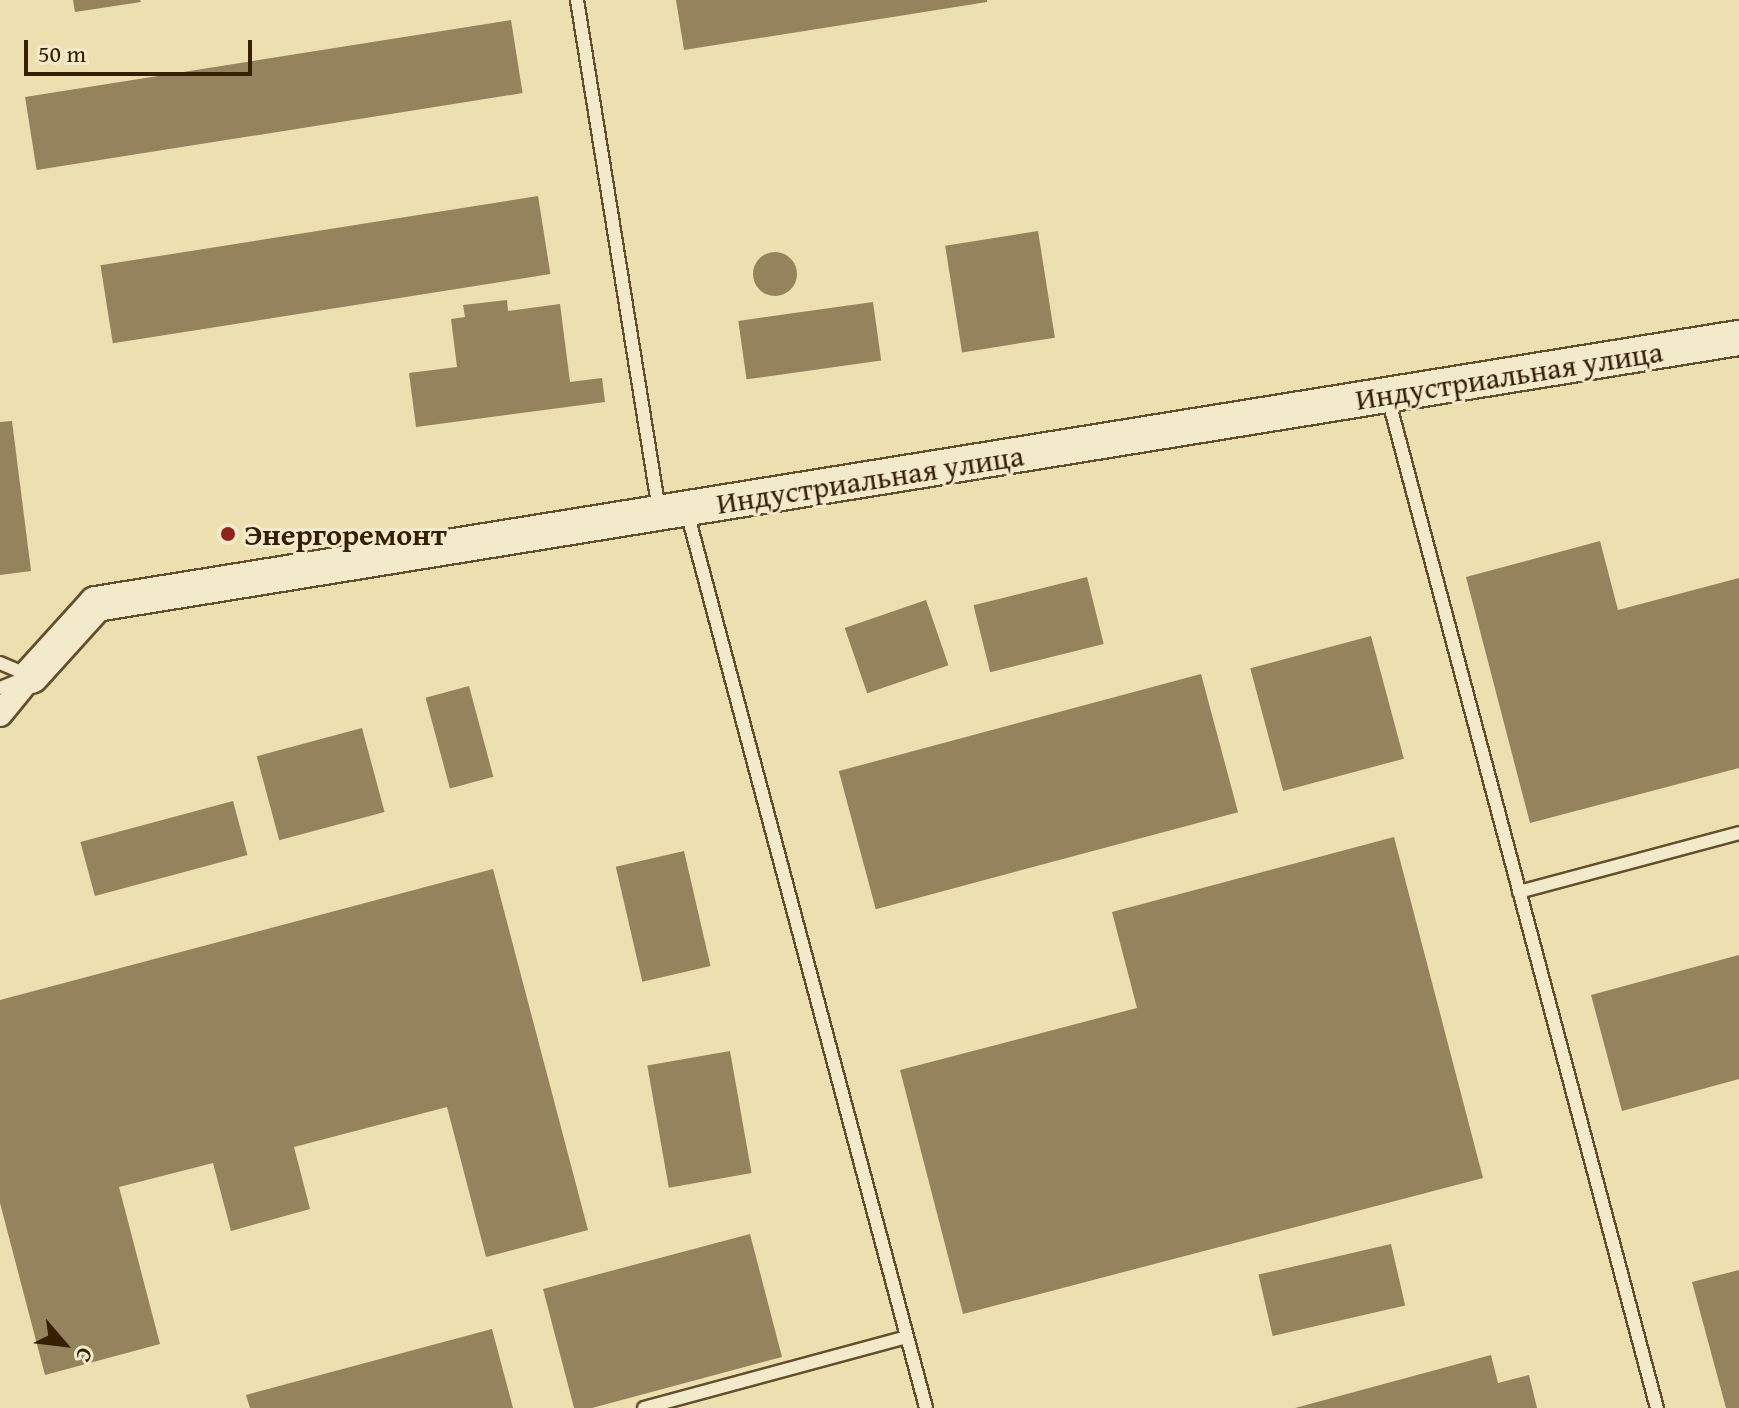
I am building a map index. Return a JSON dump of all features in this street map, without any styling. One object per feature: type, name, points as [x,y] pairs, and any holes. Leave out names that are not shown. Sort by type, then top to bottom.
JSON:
[{"type":"street","name":"Индустриальная улица","points":[[10,676],[96,604],[1739,338]]},
{"type":"street","points":[[0,714],[10,676]]},
{"type":"lane","points":[[577,0],[673,511],[926,1408]]},
{"type":"lane","points":[[1387,395],[1657,1408]]},
{"type":"lane","points":[[1519,892],[1739,833]]},
{"type":"lane","points":[[644,1408],[907,1337]]},
{"type":"building","points":[[73,0],[140,0],[141,2],[75,12]]},
{"type":"building","points":[[676,0],[987,0],[987,2],[684,50]]},
{"type":"building","points":[[511,20],[523,93],[37,170],[25,97]]},
{"type":"building","points":[[538,196],[550,274],[113,343],[100,265]]},
{"type":"building","points":[[1038,231],[1055,338],[962,352],[945,246]]},
{"type":"building","points":[[775,252],[791,258],[797,274],[791,290],[775,296],[759,290],[753,274],[759,258]]},
{"type":"building","points":[[507,300],[508,311],[560,304],[570,382],[602,378],[605,402],[416,427],[409,373],[457,367],[451,319],[465,317],[463,305]]},
{"type":"building","points":[[873,302],[881,360],[747,379],[738,321]]},
{"type":"building","points":[[12,421],[31,571],[0,575],[0,422]]},
{"type":"building","points":[[1600,541],[1618,610],[1739,578],[1739,768],[1530,823],[1466,577]]},
{"type":"building","points":[[1087,577],[1104,644],[990,672],[973,605]]},
{"type":"building","points":[[926,600],[948,665],[867,693],[845,628]]},
{"type":"building","points":[[1371,636],[1404,759],[1283,791],[1250,668]]},
{"type":"building","points":[[1201,674],[1238,812],[876,909],[839,771]]},
{"type":"building","points":[[469,686],[493,777],[450,788],[426,698]]},
{"type":"building","points":[[362,728],[385,812],[279,840],[257,756]]},
{"type":"building","points":[[233,801],[247,855],[95,896],[80,842]]},
{"type":"building","points":[[1394,837],[1483,1178],[963,1314],[900,1070],[1137,1008],[1112,912]]},
{"type":"building","points":[[684,851],[711,966],[642,982],[616,867]]},
{"type":"building","points":[[493,869],[588,1230],[486,1257],[447,1107],[294,1147],[310,1209],[231,1231],[213,1163],[119,1187],[160,1344],[45,1375],[0,1203],[0,1000]]},
{"type":"building","points":[[1739,955],[1739,1079],[1622,1111],[1591,995]]},
{"type":"building","points":[[730,1051],[752,1173],[669,1188],[647,1066]]},
{"type":"building","points":[[750,1234],[782,1357],[592,1408],[574,1408],[543,1289]]},
{"type":"building","points":[[1391,1244],[1405,1305],[1273,1336],[1258,1275]]},
{"type":"building","points":[[1739,1270],[1739,1408],[1726,1408],[1692,1282]]},
{"type":"building","points":[[492,1329],[513,1408],[250,1408],[246,1395]]},
{"type":"building","points":[[1491,1355],[1498,1383],[1529,1375],[1537,1408],[1295,1408]]},
{"type":"place","name":"Энергоремонт","points":[[228,534]]}]
